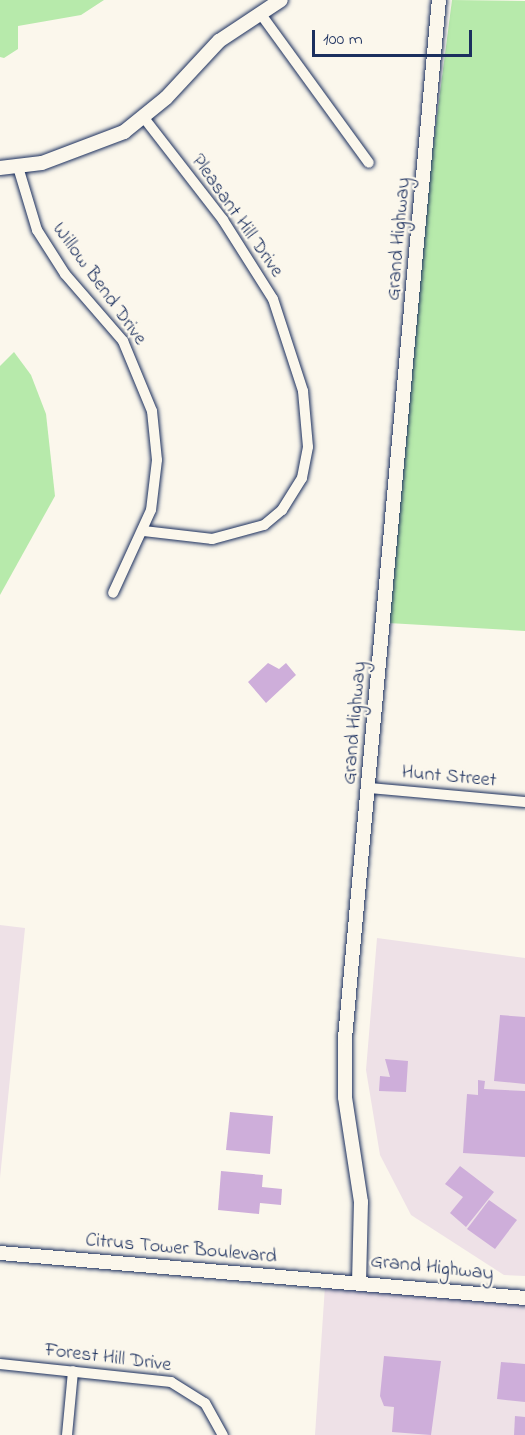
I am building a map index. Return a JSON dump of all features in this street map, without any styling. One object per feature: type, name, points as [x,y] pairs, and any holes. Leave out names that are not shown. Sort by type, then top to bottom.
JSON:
[{"type":"street","points":[[0,168],[18,167],[103,143],[144,118],[219,41],[264,7],[280,0]]},
{"type":"street","name":"Grand Highway","points":[[440,0],[344,1068],[361,1202],[359,1283],[525,1298]]},
{"type":"street","points":[[264,7],[369,163]]},
{"type":"street","name":"Pleasant Hill Drive","points":[[144,118],[223,220],[273,299],[303,392],[308,447],[302,478],[282,510],[264,525],[212,539],[144,531]]},
{"type":"street","name":"Willow Bend Drive","points":[[18,167],[37,230],[65,274],[123,341],[145,387],[157,460],[144,531],[113,593]]},
{"type":"street","name":"Hunt Street","points":[[369,788],[525,802]]},
{"type":"street","name":"Citrus Tower Boulevard","points":[[0,1252],[359,1283]]},
{"type":"street","name":"Forest Hill Drive","points":[[0,1364],[144,1377],[187,1389],[206,1403],[223,1435]]},
{"type":"street","points":[[67,1435],[73,1371]]},
{"type":"shaded area","points":[[0,925],[25,928],[0,1178]]},
{"type":"shaded area","points":[[377,938],[525,958],[525,1276],[504,1275],[411,1215],[380,1155],[366,1070]]},
{"type":"shaded area","points":[[325,1286],[525,1304],[525,1435],[315,1435]]},
{"type":"green space","points":[[0,0],[104,0],[81,15],[18,26],[18,49],[4,58],[0,57]]},
{"type":"green space","points":[[452,0],[525,1],[525,631],[388,623],[427,193]]},
{"type":"green space","points":[[14,352],[31,375],[46,414],[55,496],[0,595],[0,366]]},
{"type":"building","points":[[268,663],[279,669],[286,663],[296,675],[266,703],[248,682]]},
{"type":"building","points":[[500,1015],[525,1017],[525,1084],[494,1081]]},
{"type":"building","points":[[385,1059],[408,1061],[406,1092],[379,1091],[380,1076],[390,1077]]},
{"type":"building","points":[[478,1080],[485,1081],[484,1089],[525,1091],[525,1157],[463,1153],[467,1094],[478,1095]]},
{"type":"building","points":[[230,1112],[273,1116],[270,1154],[226,1150]]},
{"type":"building","points":[[460,1166],[494,1192],[466,1227],[450,1213],[463,1197],[445,1184]]},
{"type":"building","points":[[221,1171],[263,1175],[262,1187],[282,1189],[281,1205],[260,1203],[259,1214],[218,1210]]},
{"type":"building","points":[[489,1200],[517,1220],[495,1249],[467,1229]]},
{"type":"building","points":[[384,1356],[441,1361],[431,1435],[392,1432],[394,1407],[384,1406],[380,1396]]},
{"type":"building","points":[[501,1362],[525,1364],[525,1402],[497,1399]]},
{"type":"building","points":[[515,1416],[525,1417],[525,1435],[514,1435]]}]
